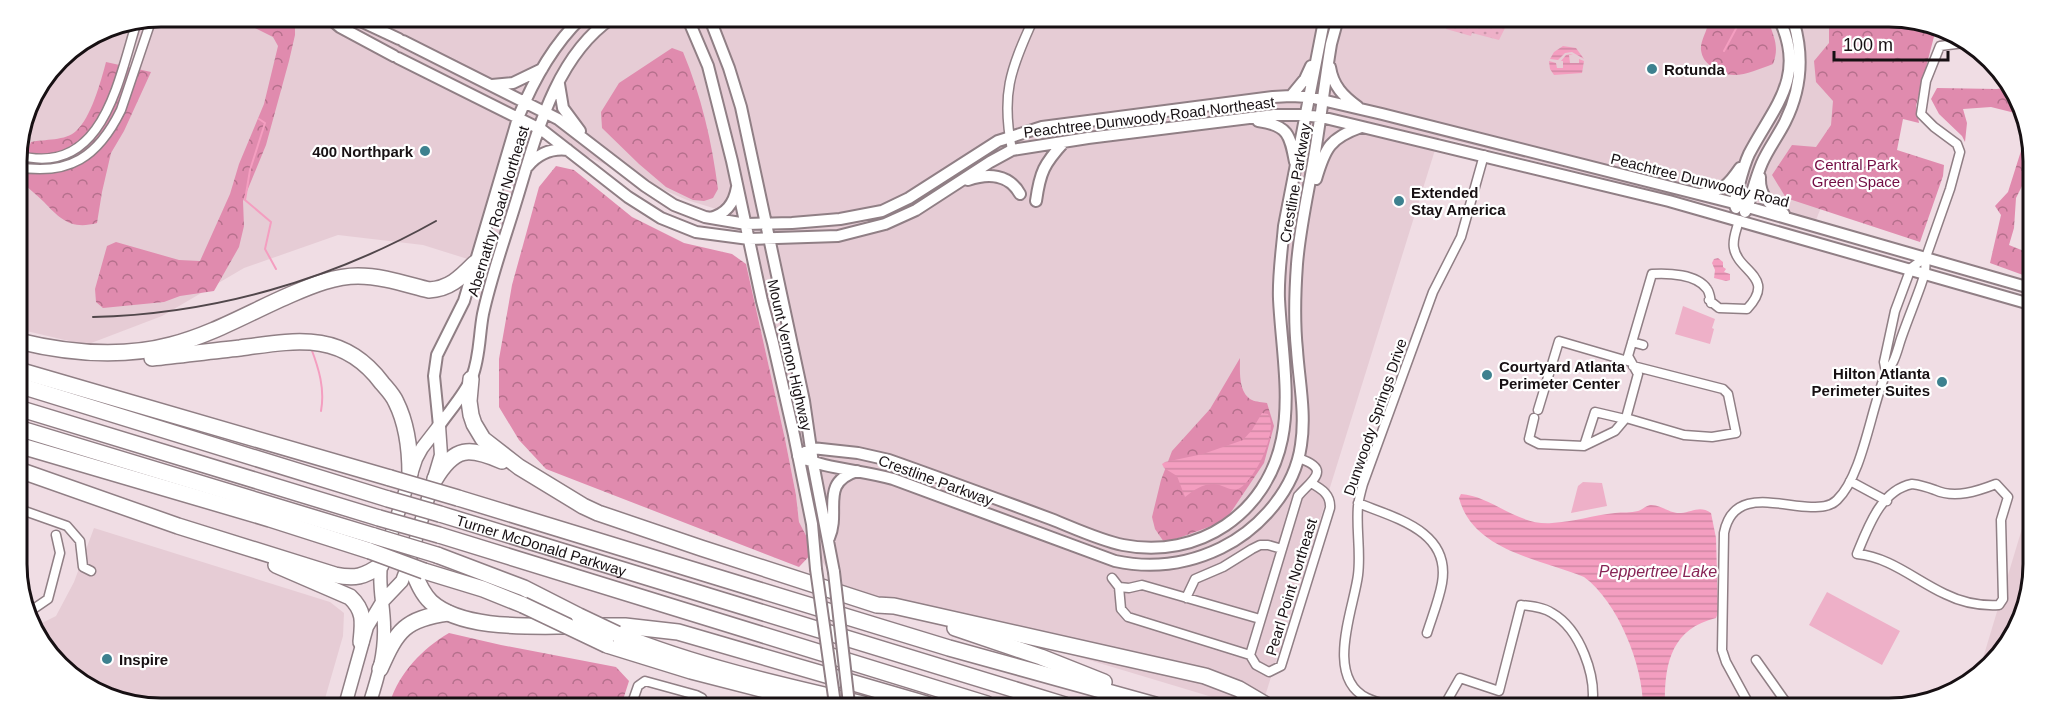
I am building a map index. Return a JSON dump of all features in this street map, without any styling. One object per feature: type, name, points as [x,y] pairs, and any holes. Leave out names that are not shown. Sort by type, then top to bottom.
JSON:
[{"type":"highway","points":[[27,343],[81,352],[152,349],[207,334],[261,307],[340,277],[370,276],[434,290],[451,285],[475,262]]},
{"type":"highway","points":[[27,349],[51,356],[104,362],[139,360],[296,340],[326,345],[360,359],[396,401],[410,450],[410,474]]},
{"type":"highway","points":[[27,373],[458,498],[949,648],[1130,698]]},
{"type":"highway","points":[[471,379],[469,401],[474,424],[483,439],[519,468]]},
{"type":"highway","name":"Turner McDonald Parkway","points":[[27,389],[1042,698]]},
{"type":"highway","name":"Turner McDonald Parkway","points":[[27,411],[439,535],[964,698]]},
{"type":"highway","points":[[27,431],[437,555],[524,588],[579,616],[612,640],[840,698]]},
{"type":"highway","points":[[27,448],[370,551],[483,589],[691,671],[796,698]]},
{"type":"highway","points":[[435,479],[444,464],[452,457],[469,451],[484,453],[519,468],[598,513],[1041,657],[1143,698]]},
{"type":"highway","points":[[27,473],[178,526],[345,593],[356,603],[363,615],[362,642]]},
{"type":"highway","points":[[178,526],[351,578],[363,576],[381,565]]},
{"type":"highway","points":[[409,562],[426,596],[432,603],[448,613],[469,619],[511,626],[625,626],[678,632],[905,698]]},
{"type":"highway","points":[[877,605],[894,606],[1205,676],[1239,689],[1255,698]]},
{"type":"highway","points":[[380,669],[389,648],[407,625],[426,616],[448,613]]},
{"type":"main road","name":"Peachtree Dunwoody Road Northeast","points":[[340,27],[538,128],[628,197],[661,218],[696,232],[749,239],[838,236],[885,224],[916,210],[1012,150],[1274,115],[1321,117],[1362,127]]},
{"type":"main road","name":"Peachtree Dunwoody Road Northeast","points":[[373,27],[544,112],[585,139],[674,205],[707,218],[746,224],[840,219],[882,211],[909,198],[985,148],[1009,136],[1042,127],[1291,96],[1309,97],[1360,109]]},
{"type":"main road","name":"Abernathy Road Northeast","points":[[347,698],[367,627],[382,603],[402,581],[435,479],[442,452],[434,391],[434,366],[442,343],[464,301],[518,118],[542,69],[572,27]]},
{"type":"main road","name":"Abernathy Road Northeast","points":[[371,698],[380,669],[384,641],[379,580],[381,565],[410,474],[422,448],[471,379],[476,365],[486,305],[544,112],[585,43],[601,27]]},
{"type":"main road","name":"Mount Vernon Highway","points":[[691,27],[713,84],[798,456],[812,524],[834,698]]},
{"type":"main road","name":"Mount Vernon Highway","points":[[713,27],[741,107],[804,401],[813,463],[829,538],[848,698]]},
{"type":"main road","name":"Crestline Parkway","points":[[812,448],[858,453],[889,460],[1125,546],[1173,546],[1221,530],[1237,519],[1253,502],[1271,475],[1282,440],[1285,397],[1279,296],[1281,256],[1284,226],[1323,27]]},
{"type":"main road","name":"Crestline Parkway","points":[[798,456],[813,463],[892,478],[1128,564],[1158,565],[1186,562],[1237,540],[1256,526],[1273,506],[1291,478],[1303,432],[1296,348],[1295,300],[1298,257],[1336,27]]},
{"type":"main road","points":[[1697,195],[1716,191],[1729,184],[1775,113],[1785,92],[1789,62],[1788,46],[1782,27]]},
{"type":"main road","points":[[1739,220],[1748,207],[1763,161],[1785,122],[1797,92],[1800,55],[1795,27]]},
{"type":"main road","points":[[1291,96],[1305,79],[1317,55]]},
{"type":"main road","points":[[1329,57],[1330,71],[1335,85],[1360,109]]},
{"type":"main road","points":[[491,85],[513,83],[542,69]]},
{"type":"main road","points":[[559,84],[564,108],[585,139]]},
{"type":"main road","name":"Peachtree Dunwoody Road","points":[[1360,109],[1734,203],[2023,286]]},
{"type":"main road","points":[[1245,119],[1275,123],[1285,131],[1291,143],[1296,168]]},
{"type":"main road","points":[[1302,226],[1326,149],[1344,133],[1362,127]]},
{"type":"main road","name":"Peachtree Dunwoody Road","points":[[1362,127],[1484,155],[1739,220],[2023,301]]},
{"type":"main road","points":[[1036,201],[1039,177],[1050,158],[1064,142]]},
{"type":"main road","points":[[526,169],[543,153],[556,149],[568,150]]},
{"type":"main road","points":[[1739,220],[1734,203],[1749,155]]},
{"type":"main road","points":[[1763,161],[1759,177],[1762,194],[1774,208],[1794,220]]},
{"type":"main road","points":[[957,183],[978,176],[999,176],[1009,182],[1020,194]]},
{"type":"main road","points":[[707,218],[719,215],[728,209],[734,200],[737,184]]},
{"type":"main road","points":[[1281,256],[1298,257]]},
{"type":"main road","points":[[1285,397],[1301,396]]},
{"type":"main road","points":[[798,456],[812,448]]},
{"type":"main road","points":[[829,538],[834,521],[832,497],[835,488],[844,476],[859,470]]},
{"type":"main road","points":[[1001,519],[1004,502]]},
{"type":"street","points":[[1012,150],[1006,116],[1010,79],[1018,53],[1031,27]]},
{"type":"street","points":[[27,168],[46,170],[61,168],[87,155],[99,143],[121,110],[150,28]]},
{"type":"street","points":[[27,158],[46,160],[58,158],[81,146],[91,137],[110,106],[134,30]]},
{"type":"street","points":[[1746,698],[1722,650],[1726,522],[1734,510],[1746,503],[1822,507],[1830,505],[1837,501],[1850,481],[1863,448],[1886,372],[1894,361],[1925,273],[1926,257],[1950,189],[1960,152],[1958,144],[1920,114],[1926,81],[1940,46],[1954,44]]},
{"type":"street","name":"Dunwoody Springs Drive","points":[[1366,698],[1357,692],[1350,681],[1344,642],[1358,573],[1358,503],[1433,292],[1461,237],[1484,155]]},
{"type":"street","points":[[1584,446],[1594,412],[1626,418],[1684,435],[1712,437],[1736,433],[1728,394],[1723,389],[1631,361],[1559,341],[1529,439],[1539,444],[1584,446],[1615,431],[1626,418],[1638,374],[1631,361],[1632,342],[1652,274],[1665,273],[1695,280],[1706,287],[1711,303],[1719,308],[1747,309],[1757,294],[1757,279],[1734,249],[1739,220]]},
{"type":"street","points":[[1886,372],[1884,362],[1891,327],[1911,268],[1926,257]]},
{"type":"street","points":[[1632,342],[1643,345]]},
{"type":"street","points":[[1298,458],[1311,462],[1317,468],[1316,479],[1311,483]]},
{"type":"street","points":[[1850,481],[1887,501]]},
{"type":"street","name":"Pearl Point Northeast","points":[[1311,483],[1327,495],[1330,499],[1330,508],[1281,666],[1269,672],[1256,665],[1250,654],[1298,496],[1311,483]]},
{"type":"street","points":[[1996,483],[2008,497],[2001,520],[2003,599],[1999,605],[1985,605],[1946,595],[1884,560],[1873,555],[1857,554],[1876,510],[1887,501],[1894,491],[1912,484],[1924,485],[1947,494],[1956,494],[1973,493],[1996,483]]},
{"type":"street","points":[[1358,503],[1418,530],[1434,544],[1440,556],[1442,582],[1427,633]]},
{"type":"street","points":[[27,512],[67,526],[80,541],[83,567],[91,571]]},
{"type":"street","points":[[35,608],[48,599],[60,553],[56,535]]},
{"type":"street","name":"Pearl Point Northeast","points":[[1186,598],[1195,579],[1223,567],[1252,549],[1260,545],[1268,545],[1282,549]]},
{"type":"street","points":[[1112,578],[1119,586],[1121,609],[1128,617],[1250,654]]},
{"type":"street","points":[[1119,586],[1129,588],[1142,585],[1260,620]]},
{"type":"street","points":[[1449,698],[1460,678],[1499,691],[1521,604],[1550,611],[1576,636],[1591,679],[1592,698]]},
{"type":"street","points":[[1756,660],[1783,698]]},
{"type":"street","points":[[634,698],[638,686],[645,681],[702,698]]},
{"type":"shaded area","points":[[1447,27],[1506,27],[1499,40],[1446,29]]},
{"type":"shaded area","points":[[1893,27],[1812,230],[1439,137],[1264,698],[1215,698],[840,585],[814,551],[799,522],[785,439],[746,264],[765,224],[687,200],[531,132],[490,266],[423,245],[338,235],[244,268],[162,316],[86,345],[27,331],[28,144],[37,110],[50,87],[66,66],[102,41],[118,34],[144,28]]},
{"type":"shaded area","points":[[1683,306],[1715,319],[1710,344],[1675,334]]},
{"type":"shaded area","points":[[1583,482],[1602,483],[1607,506],[1571,513],[1578,486]]},
{"type":"shaded area","points":[[2023,525],[2023,573],[2016,607],[2000,638],[1982,660]]},
{"type":"shaded area","points":[[94,528],[330,602],[344,613],[343,636],[325,698],[144,697],[118,691],[102,684],[73,665],[60,652],[41,623],[56,616],[74,582]]},
{"type":"shaded area","points":[[1827,592],[1900,631],[1882,665],[1809,625]]},
{"type":"green space","points":[[253,27],[295,27],[289,61],[266,145],[243,201],[244,226],[239,247],[214,291],[180,296],[164,302],[103,308],[96,302],[95,289],[107,246],[116,242],[179,260],[200,261],[230,194],[239,164],[264,104],[278,46],[273,37]]},
{"type":"green space","points":[[1707,27],[1770,27],[1776,53],[1773,64],[1734,75],[1719,71],[1707,63],[1701,53]]},
{"type":"green space","name":"Central Park Green Space","points":[[1829,27],[1898,27],[1934,35],[1916,106],[1919,123],[1903,119],[1897,150],[1944,165],[1943,176],[1920,242],[1786,198],[1772,175],[1792,145],[1816,147],[1831,125],[1833,101],[1816,82],[1814,61],[1829,43]]},
{"type":"green space","points":[[672,48],[683,52],[700,102],[713,154],[718,189],[713,198],[704,201],[693,200],[666,187],[602,128],[601,112],[619,83]]},
{"type":"green space","points":[[106,62],[151,72],[124,131],[111,153],[97,223],[73,224],[61,218],[27,187],[27,153],[31,142],[67,137],[76,131],[95,99]]},
{"type":"green space","points":[[1937,88],[2001,88],[2005,94],[2014,113],[1991,107],[1963,109],[1967,123],[1965,142],[1962,136],[1939,114],[1931,99]]},
{"type":"green space","points":[[2022,147],[2023,184],[2016,198],[2014,228],[2009,245],[2023,251],[2023,275],[1990,263],[2001,215],[1995,206],[2008,192]]},
{"type":"green space","points":[[556,166],[574,170],[632,217],[684,243],[732,254],[746,264],[785,439],[799,522],[814,551],[799,567],[546,469],[519,440],[499,407],[499,359],[512,285],[539,187]]},
{"type":"green space","points":[[1240,358],[1244,392],[1252,400],[1267,403],[1274,426],[1264,463],[1225,521],[1164,542],[1155,529],[1152,517],[1161,480],[1172,451],[1210,409]]},
{"type":"green space","points":[[449,633],[616,667],[629,681],[624,698],[391,698],[406,671],[430,646]]},
{"type":"water","points":[[1563,46],[1576,48],[1584,59],[1572,52],[1565,53],[1558,60],[1550,59],[1554,52]]},
{"type":"water","points":[[1573,54],[1569,55],[1570,63],[1579,63],[1579,59],[1584,61],[1582,73],[1554,75],[1549,61],[1556,63],[1557,68],[1563,68],[1563,61],[1561,61],[1566,55]]},
{"type":"water","points":[[1718,258],[1723,262],[1723,267],[1726,269],[1724,272],[1730,274],[1730,280],[1714,278],[1715,270],[1712,263]]},
{"type":"water","points":[[1262,413],[1268,414],[1271,431],[1259,464],[1246,483],[1237,489],[1217,484],[1206,485],[1185,497],[1177,476],[1164,468],[1162,464],[1203,454],[1243,440]]},
{"type":"water","name":"Peppertree Lake","points":[[1461,494],[1472,496],[1516,516],[1539,523],[1635,512],[1650,505],[1677,513],[1700,509],[1711,513],[1716,538],[1718,613],[1716,618],[1701,623],[1679,640],[1669,664],[1665,698],[1642,698],[1639,672],[1626,636],[1608,602],[1596,588],[1584,577],[1510,551],[1493,542],[1478,530],[1467,516],[1459,498]]},
{"type":"waterway","points":[[1724,51],[1737,27]]},
{"type":"waterway","points":[[259,119],[265,123],[250,170],[245,200],[271,222],[265,249],[276,269]]},
{"type":"waterway","points":[[311,348],[320,379],[321,411]]},
{"type":"railway","points":[[93,317],[183,309],[270,290],[313,277],[355,260],[436,221]]},
{"type":"place","name":"Rotunda","points":[[1652,69]]},
{"type":"place","name":"400 Northpark","points":[[425,151]]},
{"type":"place","name":"Extended Stay America","points":[[1399,201]]},
{"type":"place","name":"Courtyard Atlanta Perimeter Center","points":[[1487,375]]},
{"type":"place","name":"Hilton Atlanta Perimeter Suites","points":[[1942,382]]},
{"type":"place","name":"Inspire","points":[[107,659]]}]
